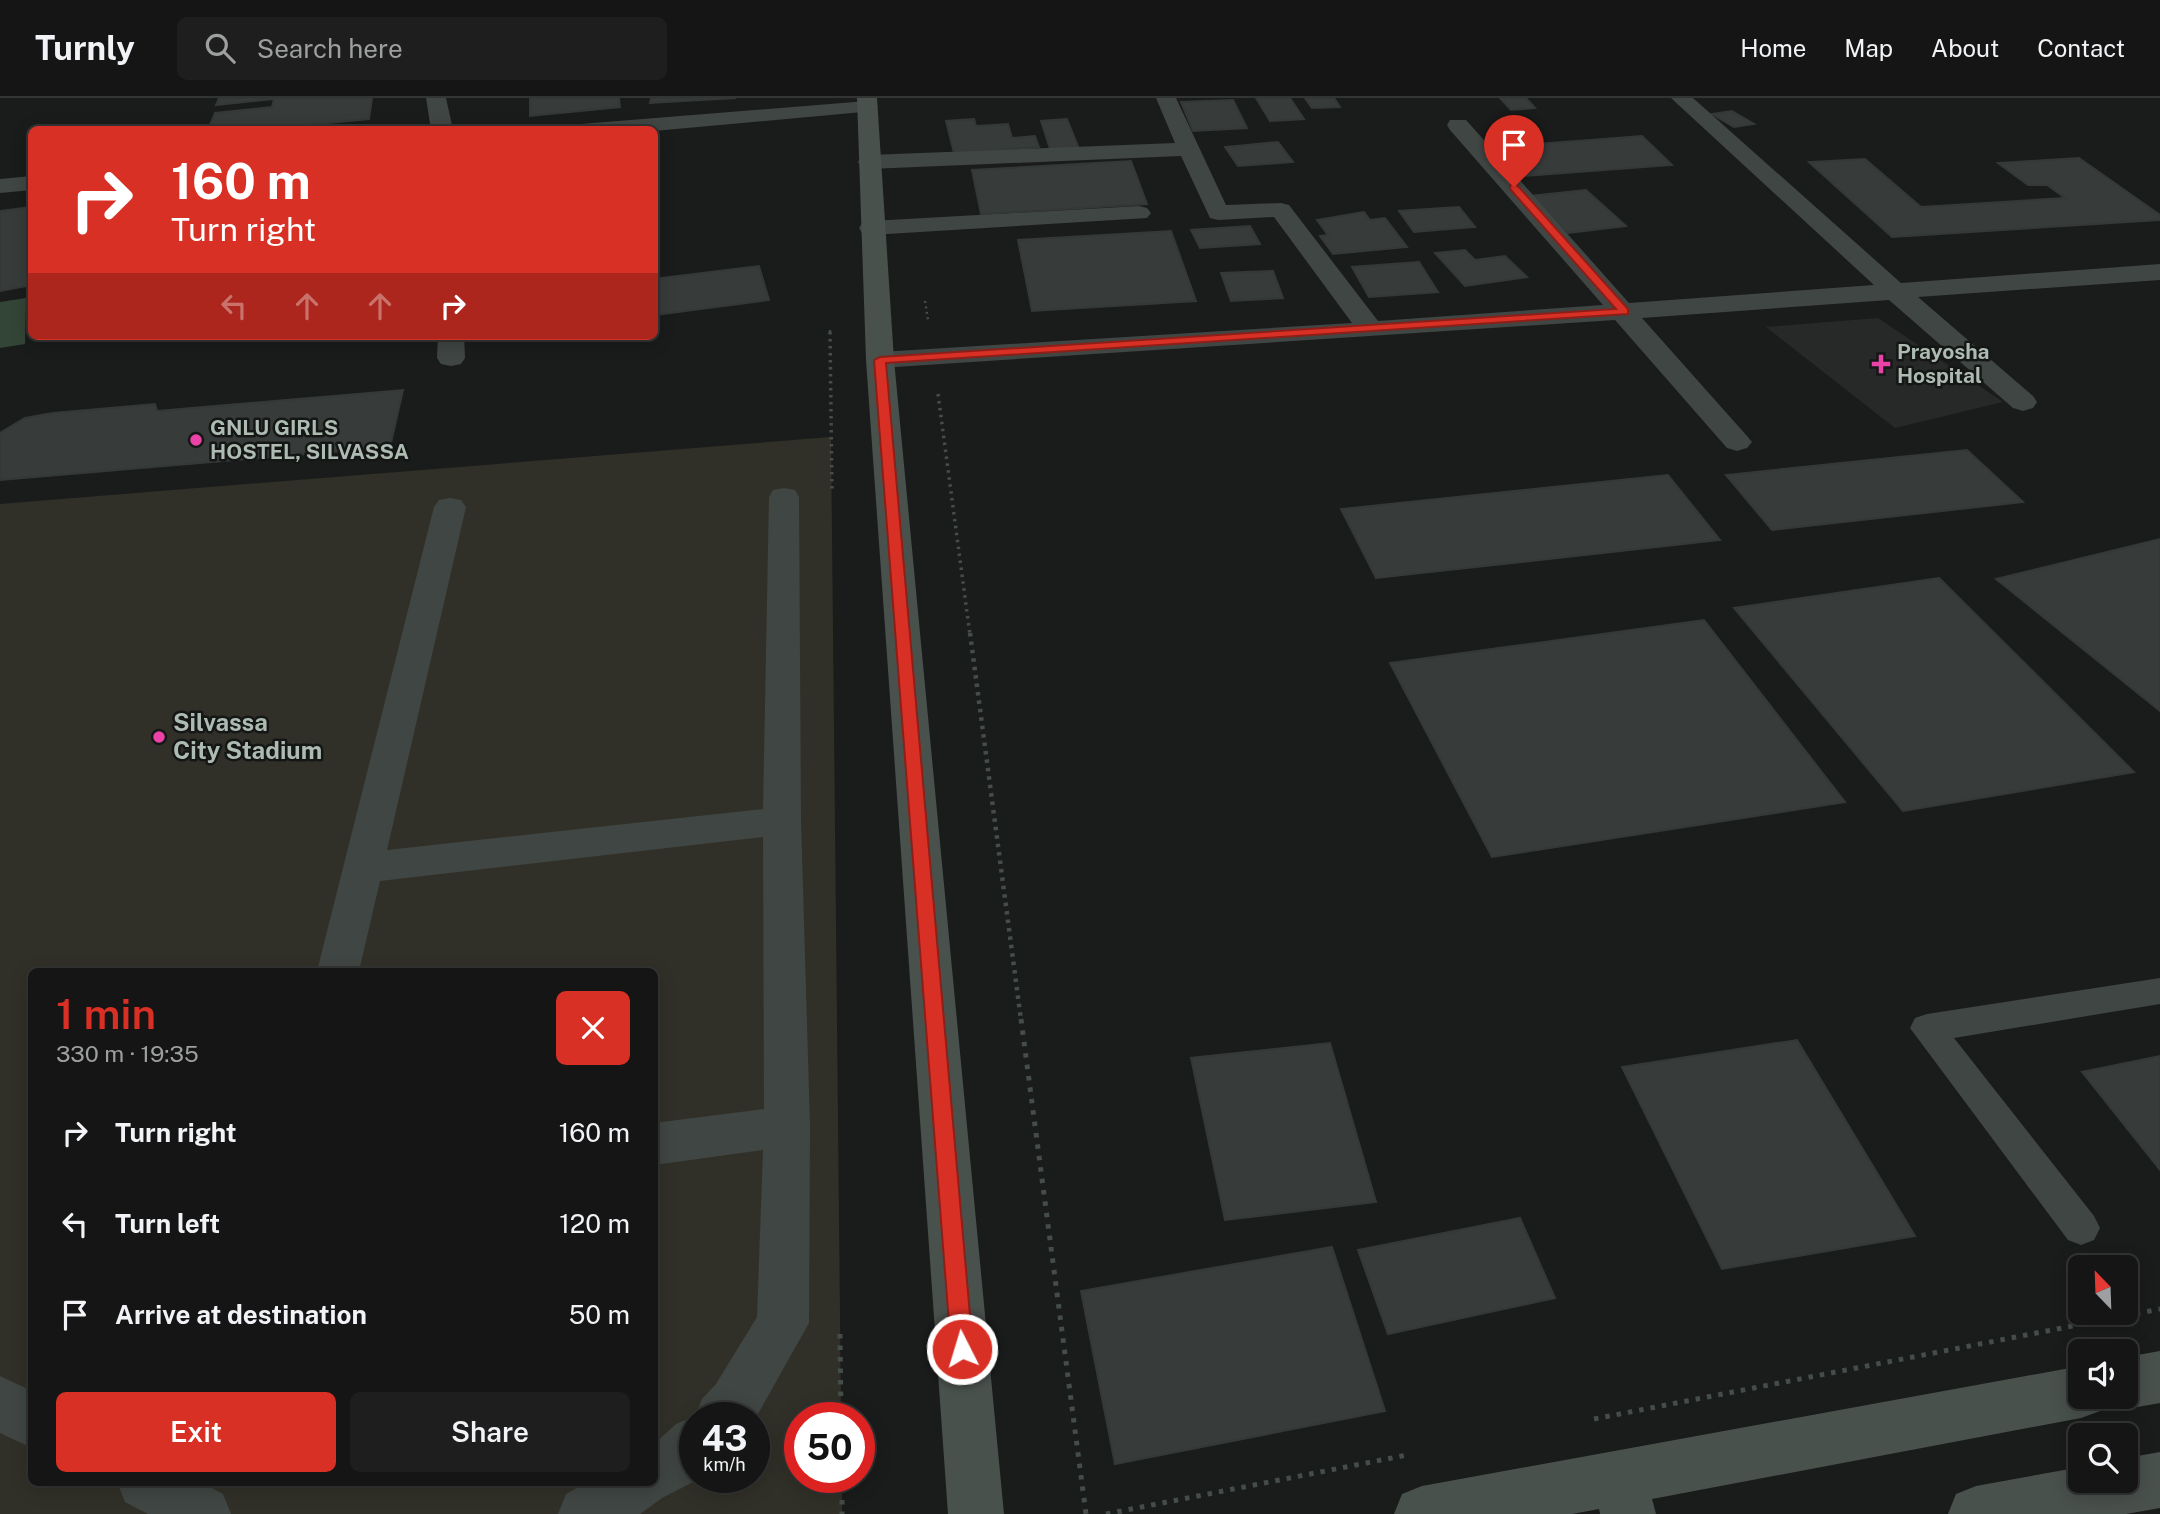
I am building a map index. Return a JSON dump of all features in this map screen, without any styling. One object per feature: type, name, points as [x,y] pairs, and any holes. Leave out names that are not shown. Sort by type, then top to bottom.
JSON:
[{"type":"main road","points":[[867,102],[871,229],[880,360],[976,1514]]},
{"type":"main road","points":[[2138,1381],[2160,1377]]},
{"type":"main road","points":[[1422,1514],[1624,1496],[2068,1395]]},
{"type":"main road","points":[[1976,1514],[2160,1480]]},
{"type":"street","points":[[436,98],[441,126]]},
{"type":"street","points":[[1166,98],[1218,213],[1281,209],[1371,330]]},
{"type":"street","points":[[1681,98],[1896,292],[2023,402]]},
{"type":"street","points":[[622,126],[867,102]]},
{"type":"street","points":[[1458,125],[1737,442]]},
{"type":"street","points":[[869,162],[1190,149]]},
{"type":"street","points":[[0,186],[28,183]]},
{"type":"street","points":[[871,229],[1139,213]]},
{"type":"street","points":[[880,360],[1371,330],[2160,272]]},
{"type":"street","points":[[736,1402],[783,1322],[787,1126],[782,821],[783,497]]},
{"type":"street","points":[[339,968],[450,507]]},
{"type":"street","points":[[363,868],[782,821]]},
{"type":"street","points":[[658,1143],[787,1126]]},
{"type":"street","points":[[0,1403],[28,1418]]},
{"type":"street","points":[[658,1472],[679,1459]]},
{"type":"street","points":[[152,1486],[203,1514]]},
{"type":"street","points":[[586,1514],[634,1486]]},
{"type":"lane","points":[[2081,1228],[1927,1028],[2160,991]]},
{"type":"path","points":[[925,298],[928,325]]},
{"type":"path","points":[[936,381],[1087,1514]]},
{"type":"path","points":[[1585,1421],[2160,1309]]},
{"type":"path","points":[[1106,1514],[1421,1453]]},
{"type":"path","points":[[842,1493],[842,1514]]},
{"type":"shaded area","points":[[26,298],[25,344],[0,348],[0,302]]},
{"type":"shaded area","name":"Prayosha Hospital","points":[[1878,318],[2003,402],[1895,428],[1766,327]]},
{"type":"shaded area","points":[[831,437],[841,1402],[784,1402],[784,1493],[842,1493],[842,1514],[0,1514],[0,504]]},
{"type":"building","points":[[219,98],[372,98],[369,119],[296,126],[210,126],[215,113],[272,107],[274,99],[216,105]]},
{"type":"building","points":[[530,98],[619,98],[620,107],[530,116]]},
{"type":"building","points":[[651,98],[736,98],[650,103]]},
{"type":"building","points":[[1256,98],[1290,98],[1304,119],[1270,121]]},
{"type":"building","points":[[1305,98],[1334,98],[1340,107],[1312,108]]},
{"type":"building","points":[[1500,98],[1526,98],[1535,108],[1511,110]]},
{"type":"building","points":[[1233,100],[1247,128],[1193,131],[1181,102]]},
{"type":"building","points":[[1732,111],[1754,124],[1734,127],[1712,114]]},
{"type":"building","points":[[974,119],[976,126],[1008,124],[1012,138],[1035,136],[1039,147],[954,153],[946,121]]},
{"type":"building","points":[[1067,119],[1079,149],[1051,152],[1041,121]]},
{"type":"building","points":[[1642,136],[1672,165],[1523,176],[1497,147]]},
{"type":"building","points":[[1278,142],[1293,162],[1238,166],[1225,147]]},
{"type":"building","points":[[2079,158],[2160,215],[2160,220],[1892,237],[1809,162],[1865,159],[1921,207],[2065,198],[2047,185],[2028,185],[1998,163]]},
{"type":"building","points":[[1131,161],[1147,204],[981,214],[972,170]]},
{"type":"building","points":[[1586,190],[1626,226],[1568,233],[1529,196]]},
{"type":"building","points":[[1459,207],[1475,227],[1414,232],[1399,211]]},
{"type":"building","points":[[28,208],[28,286],[0,291],[0,211]]},
{"type":"building","points":[[1364,212],[1370,220],[1385,218],[1407,247],[1333,254],[1320,236],[1328,235],[1317,220]]},
{"type":"building","points":[[1250,226],[1260,244],[1200,248],[1191,230]]},
{"type":"building","points":[[1171,231],[1196,301],[1032,311],[1018,240]]},
{"type":"building","points":[[1465,250],[1475,260],[1505,256],[1527,277],[1465,286],[1435,253]]},
{"type":"building","points":[[1419,262],[1438,292],[1369,297],[1352,267]]},
{"type":"building","points":[[759,266],[769,300],[658,314],[658,279]]},
{"type":"building","points":[[1273,271],[1283,298],[1231,301],[1221,273]]},
{"type":"building","name":"GNLU GIRLS HOSTEL, SILVASSA","points":[[403,390],[390,447],[0,480],[0,433],[25,418],[155,404],[157,411]]},
{"type":"building","points":[[1967,450],[2023,502],[1772,530],[1726,475]]},
{"type":"building","points":[[1668,475],[1720,540],[1376,578],[1341,509]]},
{"type":"building","points":[[2160,539],[2160,711],[1996,579]]},
{"type":"building","points":[[1939,578],[2134,772],[1903,811],[1734,608]]},
{"type":"building","points":[[1704,620],[1845,802],[1492,857],[1390,663]]},
{"type":"building","points":[[1797,1040],[1915,1236],[1722,1269],[1622,1067]]},
{"type":"building","points":[[1330,1043],[1376,1202],[1225,1220],[1191,1058]]},
{"type":"building","points":[[2160,1056],[2160,1170],[2082,1072]]},
{"type":"building","points":[[1520,1218],[1555,1298],[1388,1334],[1358,1250]]},
{"type":"building","points":[[1332,1247],[1385,1411],[1115,1464],[1081,1291]]},
{"type":"place","name":"Prayosha Hospital","points":[[1881,364]]},
{"type":"place","name":"GNLU GIRLS HOSTEL, SILVASSA","points":[[196,440]]},
{"type":"place","name":"Silvassa City Stadium","points":[[159,737]]},
{"type":"route","points":[[962,1349],[880,360],[1624,312],[1514,187]]}]
